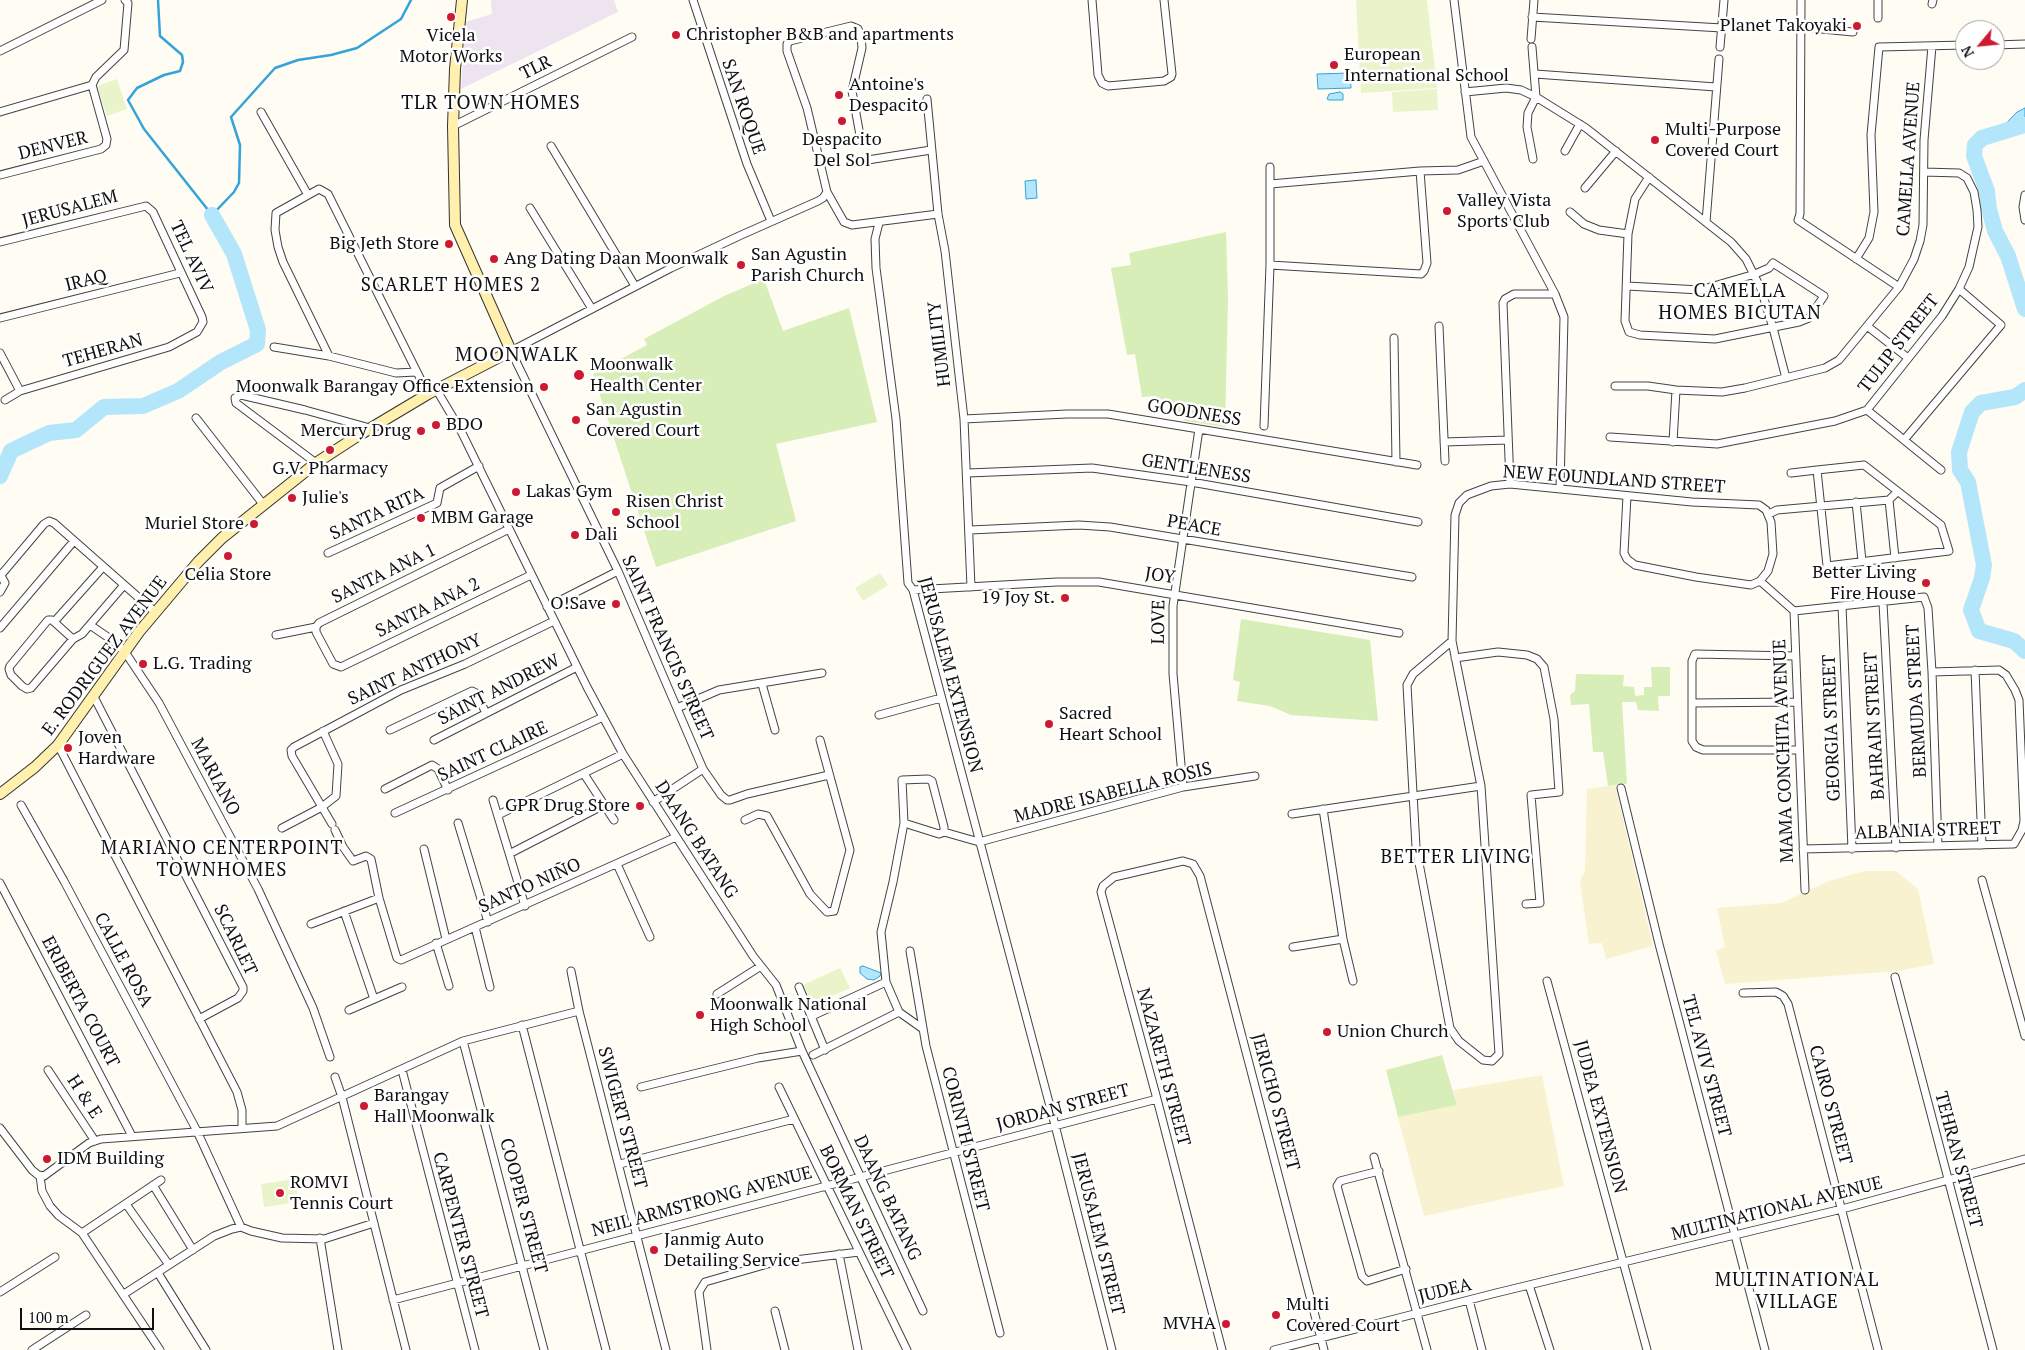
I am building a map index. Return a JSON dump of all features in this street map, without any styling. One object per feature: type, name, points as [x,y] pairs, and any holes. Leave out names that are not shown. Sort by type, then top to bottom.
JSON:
[{"type":"main road","points":[[462,0],[455,69],[452,126],[454,208],[457,230],[512,351]]},
{"type":"main road","name":"E. RODRIGUEZ AVENUE","points":[[0,794],[35,767],[58,745],[155,612],[198,562],[222,538],[316,464],[370,428],[432,391],[512,351]]},
{"type":"street","points":[[0,51],[102,0]]},
{"type":"street","points":[[0,112],[92,85],[96,77],[124,50],[128,3],[125,0]]},
{"type":"street","name":"SAN ROQUE","points":[[692,0],[747,164],[771,221]]},
{"type":"street","points":[[1092,0],[1098,75],[1102,82],[1108,86],[1164,81],[1171,76],[1164,0]]},
{"type":"street","points":[[1454,0],[1471,136],[1562,309],[1564,324],[1560,488]]},
{"type":"street","points":[[1533,159],[1527,120],[1536,97],[1531,43],[1534,0]]},
{"type":"street","points":[[1720,47],[1724,0]]},
{"type":"street","points":[[1801,0],[1800,214],[1798,220],[1900,287]]},
{"type":"street","points":[[1878,0],[1878,18]]},
{"type":"street","points":[[1532,17],[1722,28]]},
{"type":"street","points":[[861,141],[852,92],[862,48],[858,29],[851,26],[794,39],[787,44],[787,51],[807,108],[827,192],[846,224],[879,223],[938,214]]},
{"type":"street","points":[[1800,27],[1853,32]]},
{"type":"street","name":"TLR","points":[[452,126],[632,37]]},
{"type":"street","points":[[2005,45],[2025,44]]},
{"type":"street","points":[[1856,259],[1868,238],[1874,212],[1871,135],[1879,47],[1955,45]]},
{"type":"street","name":"CAMELLA AVENUE","points":[[1615,386],[1648,386],[1676,390],[1722,392],[1786,378],[1833,365],[1900,287],[1914,259],[1920,241],[1924,225],[1924,140],[1932,46]]},
{"type":"street","points":[[1706,222],[1719,59]]},
{"type":"street","points":[[1535,74],[1716,87]]},
{"type":"street","name":"DENVER","points":[[0,175],[101,149],[106,145],[107,139],[92,85]]},
{"type":"street","points":[[1465,92],[1505,88],[1521,90],[1536,97],[1580,124],[1731,242],[1756,274],[1774,328],[1786,378]]},
{"type":"street","name":"HUMILITY","points":[[927,99],[938,214],[945,251],[964,419],[972,586]]},
{"type":"street","points":[[261,112],[308,195],[276,213],[275,230],[283,262],[329,356]]},
{"type":"street","points":[[1565,151],[1580,124]]},
{"type":"street","points":[[551,146],[635,286]]},
{"type":"street","points":[[855,162],[931,150]]},
{"type":"street","points":[[1585,188],[1616,151]]},
{"type":"street","points":[[1270,184],[1420,171],[1458,170],[1484,161]]},
{"type":"street","points":[[1264,426],[1270,265],[1270,167]]},
{"type":"street","points":[[1270,265],[1421,274],[1427,263],[1420,171]]},
{"type":"street","name":"TULIP STREET","points":[[1610,437],[1717,444],[1835,421],[1866,410],[1942,316],[1960,289],[1969,267],[1978,227],[1974,192],[1967,178],[1961,174],[1924,172]]},
{"type":"street","points":[[1627,286],[1700,290],[1765,271],[1772,263],[1824,296],[1809,318],[1800,322],[1715,339],[1634,334],[1629,332],[1625,321],[1628,234],[1636,199],[1649,177]]},
{"type":"street","name":"DAANG BATANG","points":[[308,195],[319,189],[328,194],[416,372],[432,391],[479,466],[602,717],[676,837],[760,966],[776,985],[802,1051],[923,1310]]},
{"type":"street","name":"E. RODRIGUEZ AVENUE","points":[[512,351],[635,286],[771,221],[824,198],[827,192]]},
{"type":"street","points":[[2025,195],[2023,207],[2025,219]]},
{"type":"street","name":"JERUSALEM","points":[[0,242],[142,205],[148,207]]},
{"type":"street","name":"TEL AVIV","points":[[148,207],[153,212],[203,322]]},
{"type":"street","points":[[530,208],[592,309]]},
{"type":"street","points":[[1570,212],[1584,224],[1598,230],[1628,234]]},
{"type":"street","name":"JERUSALEM EXTENSION","points":[[879,223],[875,239],[876,268],[896,419],[908,580],[913,590],[1055,1126]]},
{"type":"street","name":"IRAQ","points":[[0,318],[180,273]]},
{"type":"street","points":[[1904,440],[2001,325],[1960,289]]},
{"type":"street","points":[[1510,484],[1503,303],[1505,299],[1514,294],[1555,294]]},
{"type":"street","name":"TEHERAN","points":[[5,400],[20,391],[168,347],[196,332],[202,327],[203,322]]},
{"type":"street","points":[[1439,326],[1445,461]]},
{"type":"street","points":[[1867,326],[1908,358]]},
{"type":"street","points":[[1394,338],[1396,462]]},
{"type":"street","points":[[274,347],[329,356],[396,373],[416,372]]},
{"type":"street","name":"SAINT FRANCIS STREET","points":[[512,351],[618,571],[703,769],[654,802]]},
{"type":"street","points":[[0,353],[20,391]]},
{"type":"street","points":[[1673,442],[1676,390]]},
{"type":"street","points":[[316,464],[236,403],[236,397],[241,395],[370,428]]},
{"type":"street","points":[[1866,410],[1941,470]]},
{"type":"street","name":"GOODNESS","points":[[964,419],[1108,414],[1416,465]]},
{"type":"street","points":[[196,418],[264,504]]},
{"type":"street","name":"LOVE","points":[[1184,788],[1173,674],[1174,594],[1199,429]]},
{"type":"street","points":[[1444,442],[1508,440]]},
{"type":"street","points":[[1791,473],[1818,470],[1864,465],[1896,492],[1941,525],[1949,551],[1827,566],[1818,470]]},
{"type":"street","name":"SANTA RITA","points":[[328,552],[437,503],[440,488],[479,466]]},
{"type":"street","name":"GENTLENESS","points":[[968,473],[1092,468],[1191,482],[1418,522]]},
{"type":"street","name":"NEW FOUNDLAND STREET","points":[[1414,796],[1416,847],[1450,1028],[1459,1041],[1483,1060],[1492,1060],[1499,1054],[1481,786],[1452,641],[1454,521],[1456,510],[1463,498],[1474,492],[1491,486],[1510,484],[1692,502],[1758,505],[1769,514]]},
{"type":"street","points":[[1627,496],[1624,553],[1631,562],[1696,577],[1751,585],[1760,581],[1768,571],[1774,554],[1769,514],[1777,510],[1889,500],[1896,492]]},
{"type":"street","points":[[1889,500],[1895,558]]},
{"type":"street","points":[[1856,502],[1862,562]]},
{"type":"street","points":[[0,592],[5,583],[0,575],[44,524],[49,521],[155,612]]},
{"type":"street","name":"PEACE","points":[[970,530],[1094,525],[1412,577]]},
{"type":"street","name":"SANTA ANA 1","points":[[316,627],[319,623],[509,529]]},
{"type":"street","points":[[0,628],[74,541]]},
{"type":"street","points":[[54,622],[103,566]]},
{"type":"street","points":[[547,607],[618,571]]},
{"type":"street","name":"SANTA ANA 2","points":[[316,627],[316,632],[333,664],[338,667],[345,666],[531,575]]},
{"type":"street","points":[[1760,581],[1794,611]]},
{"type":"street","name":"JOY","points":[[913,590],[1057,582],[1099,582],[1399,633]]},
{"type":"street","points":[[73,639],[54,622],[48,620],[10,666],[11,675],[22,686],[27,689],[31,688],[73,639],[82,634],[124,585]]},
{"type":"street","name":"BERMUDA STREET","points":[[1794,611],[1883,603],[1924,597],[1928,608],[1932,672],[1938,846]]},
{"type":"street","name":"BAHRAIN STREET","points":[[1883,603],[1896,848]]},
{"type":"street","name":"GEORGIA STREET","points":[[1842,606],[1852,849]]},
{"type":"street","name":"MAMA CONCHITA AVENUE","points":[[1794,611],[1805,890]]},
{"type":"street","name":"SAINT ANTHONY","points":[[322,807],[292,756],[291,750],[294,747],[400,690],[465,664],[554,621]]},
{"type":"street","name":"MARIANO","points":[[90,625],[112,640],[125,652],[159,703],[258,889],[313,1008],[330,1057]]},
{"type":"street","points":[[276,635],[316,627]]},
{"type":"street","points":[[1414,796],[1407,685],[1412,674],[1452,641]]},
{"type":"street","points":[[1455,658],[1498,652],[1527,655],[1537,659],[1544,667],[1554,719],[1560,792],[1531,795],[1540,902],[1526,904]]},
{"type":"street","points":[[1796,656],[1694,654],[1692,661],[1692,741],[1698,749],[1799,750]]},
{"type":"street","name":"SAINT ANDREW","points":[[434,740],[578,667]]},
{"type":"street","points":[[1975,670],[1982,844]]},
{"type":"street","name":"ALBANIA STREET","points":[[1803,849],[2014,844],[2022,830],[2024,821],[2020,700],[2006,675],[1999,670],[1932,672]]},
{"type":"street","points":[[677,708],[719,690],[822,673]]},
{"type":"street","points":[[762,684],[775,730]]},
{"type":"street","points":[[390,730],[471,692],[476,693],[486,714]]},
{"type":"street","name":"SCARLET","points":[[93,695],[243,987],[243,991],[238,998],[199,1020]]},
{"type":"street","points":[[879,715],[941,698]]},
{"type":"street","points":[[1692,703],[1797,702]]},
{"type":"street","name":"SAINT CLAIRE","points":[[395,813],[602,717]]},
{"type":"street","points":[[282,828],[322,807],[332,800],[337,790],[338,764],[323,730]]},
{"type":"street","points":[[745,820],[758,814],[767,816],[810,894],[824,910],[832,913],[836,908],[850,850],[820,740]]},
{"type":"street","points":[[58,745],[237,1092],[242,1110],[242,1128]]},
{"type":"street","points":[[498,815],[624,754]]},
{"type":"street","points":[[385,789],[432,765],[438,769],[448,790]]},
{"type":"street","points":[[703,769],[721,795],[727,800],[829,775]]},
{"type":"street","points":[[584,774],[614,820]]},
{"type":"street","name":"MADRE ISABELLA ROSIS","points":[[980,842],[1184,788],[1255,776]]},
{"type":"street","points":[[923,1029],[899,1012],[886,982],[880,932],[893,882],[904,823],[902,780],[930,780],[935,785],[944,832]]},
{"type":"street","points":[[1292,814],[1481,786]]},
{"type":"street","name":"TEL AVIV STREET","points":[[1621,788],[1658,944],[1765,1350]]},
{"type":"street","points":[[493,800],[525,906]]},
{"type":"street","name":"CALLE ROSA","points":[[21,804],[197,1131],[241,1227]]},
{"type":"street","points":[[510,853],[604,805]]},
{"type":"street","points":[[311,924],[379,898],[370,857],[364,856],[353,861],[322,807]]},
{"type":"street","points":[[1323,809],[1343,939],[1353,982]]},
{"type":"street","points":[[458,823],[488,922]]},
{"type":"street","points":[[904,823],[939,834],[944,832],[980,842]]},
{"type":"street","name":"SANTO NIÑO","points":[[379,898],[396,958],[400,960],[525,906],[676,837]]},
{"type":"street","points":[[424,849],[446,939]]},
{"type":"street","name":"NAZARETH STREET","points":[[1193,864],[1182,861],[1114,877],[1103,886],[1101,892],[1222,1350]]},
{"type":"street","points":[[617,864],[650,937]]},
{"type":"street","name":"JERICHO STREET","points":[[1193,864],[1197,869],[1202,886],[1324,1350]]},
{"type":"street","points":[[1982,880],[2025,1036]]},
{"type":"street","name":"ERIBERTA COURT","points":[[0,883],[132,1136]]},
{"type":"street","points":[[344,911],[374,999]]},
{"type":"street","points":[[475,927],[490,987]]},
{"type":"street","points":[[1293,947],[1343,939]]},
{"type":"street","points":[[436,943],[449,986]]},
{"type":"street","name":"CORINTH STREET","points":[[910,951],[923,1029],[952,1153],[1000,1333]]},
{"type":"street","points":[[716,994],[760,966]]},
{"type":"street","name":"SWIGERT STREET","points":[[570,971],[666,1350]]},
{"type":"street","name":"TEHRAN STREET","points":[[1895,976],[1993,1350]]},
{"type":"street","name":"JUDEA EXTENSION","points":[[1547,980],[1624,1262]]},
{"type":"street","points":[[812,1016],[886,982]]},
{"type":"street","points":[[349,1010],[402,986]]},
{"type":"street","points":[[799,987],[825,1050]]},
{"type":"street","name":"CAIRO STREET","points":[[1743,993],[1776,992],[1783,996],[1788,1004],[1878,1350]]},
{"type":"street","points":[[40,1176],[49,1174],[94,1141],[132,1136],[277,1126],[463,1041],[579,1011]]},
{"type":"street","points":[[813,1055],[899,1012]]},
{"type":"street","name":"NEIL ARMSTRONG AVENUE","points":[[522,1025],[581,1250],[860,1176]]},
{"type":"street","name":"COOPER STREET","points":[[463,1041],[544,1350]]},
{"type":"street","points":[[641,1087],[758,1058],[802,1051]]},
{"type":"street","name":"H & E","points":[[48,1070],[94,1141]]},
{"type":"street","name":"CARPENTER STREET","points":[[402,1070],[474,1350]]},
{"type":"street","points":[[335,1078],[342,1097],[406,1350]]},
{"type":"street","name":"BORMAN STREET","points":[[779,1087],[907,1350]]},
{"type":"street","name":"JORDAN STREET","points":[[860,1176],[1157,1099]]},
{"type":"street","points":[[620,1164],[794,1119]]},
{"type":"street","name":"JERUSALEM STREET","points":[[1055,1126],[1112,1350]]},
{"type":"street","points":[[0,1128],[32,1170],[40,1176],[42,1191],[50,1206],[59,1216],[82,1233],[160,1350]]},
{"type":"street","points":[[1374,1157],[1427,1350]]},
{"type":"street","name":"MULTINATIONAL AVENUE","points":[[1624,1262],[1842,1209],[2025,1159]]},
{"type":"street","points":[[1379,1171],[1338,1183],[1362,1276],[1368,1281],[1406,1269]]},
{"type":"street","points":[[82,1233],[161,1180]]},
{"type":"street","points":[[153,1185],[193,1250]]},
{"type":"street","points":[[126,1204],[169,1265]]},
{"type":"street","points":[[124,1294],[214,1236],[241,1227],[251,1232],[282,1238],[320,1238],[374,1224]]},
{"type":"street","points":[[320,1238],[338,1350]]},
{"type":"street","points":[[393,1300],[581,1250],[606,1350]]},
{"type":"street","points":[[707,1350],[699,1292],[702,1285],[710,1279],[771,1262],[859,1252]]},
{"type":"street","points":[[839,1254],[858,1350]]},
{"type":"street","points":[[0,1292],[55,1257]]},
{"type":"street","points":[[1624,1262],[1647,1350]]},
{"type":"street","name":"JUDEA","points":[[1274,1350],[1624,1262]]},
{"type":"street","points":[[158,1273],[206,1350]]},
{"type":"street","points":[[1529,1285],[1550,1350]]},
{"type":"street","points":[[1469,1300],[1482,1350]]},
{"type":"street","points":[[775,1311],[785,1350]]},
{"type":"street","points":[[32,1350],[86,1315]]},
{"type":"shaded area","points":[[491,0],[614,0],[618,12],[461,89],[465,22],[492,14]]},
{"type":"shaded area","points":[[1615,785],[1653,946],[1606,959],[1602,943],[1589,944],[1580,881],[1585,871],[1587,789]]},
{"type":"shaded area","points":[[1865,871],[1896,871],[1918,889],[1934,964],[1898,971],[1725,984],[1716,951],[1725,947],[1717,908],[1781,903],[1829,881]]},
{"type":"shaded area","points":[[1542,1075],[1564,1186],[1424,1216],[1398,1117],[1456,1105],[1454,1090]]},
{"type":"green space","points":[[1356,0],[1427,0],[1437,88],[1361,93]]},
{"type":"green space","points":[[117,79],[127,109],[107,116],[97,86]]},
{"type":"green space","points":[[1437,89],[1438,110],[1393,112],[1392,92]]},
{"type":"green space","points":[[1226,232],[1228,299],[1225,427],[1185,421],[1178,411],[1155,396],[1142,397],[1135,354],[1127,355],[1111,268],[1131,265],[1129,253]]},
{"type":"green space","points":[[764,279],[783,331],[849,308],[877,422],[776,444],[796,521],[656,567],[593,374],[647,345],[644,339],[724,296]]},
{"type":"green space","points":[[880,573],[888,585],[863,601],[855,588]]},
{"type":"green space","points":[[1241,619],[1370,640],[1378,721],[1291,715],[1270,706],[1237,701],[1240,682],[1233,680]]},
{"type":"green space","points":[[1651,667],[1670,667],[1670,696],[1658,696],[1659,711],[1638,710],[1636,702],[1622,702],[1627,784],[1608,786],[1603,752],[1593,752],[1589,704],[1571,705],[1570,695],[1575,691],[1576,674],[1624,675],[1623,686],[1634,687],[1635,696],[1644,695],[1644,687],[1652,687]]},
{"type":"green space","points":[[840,968],[850,988],[812,1005],[803,985]]},
{"type":"green space","points":[[1442,1055],[1457,1105],[1398,1117],[1386,1070]]},
{"type":"green space","name":"ROMVI Tennis Court","points":[[295,1179],[299,1202],[264,1207],[261,1184]]},
{"type":"water","points":[[1350,73],[1351,88],[1318,89],[1317,74]]},
{"type":"water","points":[[1340,92],[1343,94],[1343,100],[1327,99],[1329,94]]},
{"type":"water","points":[[2025,108],[2025,131],[1997,133],[2017,112]]},
{"type":"water","points":[[1036,180],[1037,198],[1026,199],[1025,181]]},
{"type":"water","points":[[863,966],[881,973],[880,976],[874,980],[867,979],[860,973],[860,967]]},
{"type":"waterway","points":[[158,0],[160,36],[182,55],[183,62],[180,71],[164,75],[137,88],[128,100],[144,129],[212,215],[234,192],[239,183],[240,145],[231,117],[275,68],[298,60],[331,55],[357,48],[401,19],[411,0]]},
{"type":"waterway","points":[[2025,125],[1982,138],[1975,145],[1974,156],[1987,191],[1989,209],[1995,231],[2008,256],[2025,309]]},
{"type":"waterway","points":[[0,476],[11,451],[49,433],[76,430],[104,407],[143,406],[178,391],[221,362],[257,344],[258,330],[234,254],[212,215]]},
{"type":"waterway","points":[[2025,390],[2015,397],[1981,403],[1972,412],[1959,452],[1960,470],[1968,482],[1984,565],[1982,578],[1971,610],[1979,631],[2014,641],[2025,651]]},
{"type":"place","name":"Vicela Motor Works","points":[[451,17]]},
{"type":"place","name":"Planet Takoyaki","points":[[1857,26]]},
{"type":"place","name":"Christopher B&B and apartments","points":[[676,35]]},
{"type":"place","name":"European International School","points":[[1334,65]]},
{"type":"place","name":"Antoine's Despacito","points":[[839,95]]},
{"type":"place","name":"Despacito Del Sol","points":[[842,121]]},
{"type":"place","name":"Multi-Purpose Covered Court","points":[[1655,140]]},
{"type":"place","name":"Valley Vista Sports Club","points":[[1447,211]]},
{"type":"place","name":"Big Jeth Store","points":[[449,244]]},
{"type":"place","name":"Ang Dating Daan Moonwalk","points":[[494,259]]},
{"type":"place","name":"San Agustin Parish Church","points":[[741,265]]},
{"type":"place","name":"Moonwalk Health Center","points":[[579,375]]},
{"type":"place","name":"Moonwalk Barangay Office Extension","points":[[544,387]]},
{"type":"place","name":"San Agustin Covered Court","points":[[576,420]]},
{"type":"place","name":"BDO","points":[[436,425]]},
{"type":"place","name":"Mercury Drug","points":[[421,431]]},
{"type":"place","name":"G.V. Pharmacy","points":[[330,450]]},
{"type":"place","name":"Lakas Gym","points":[[516,492]]},
{"type":"place","name":"Julie's","points":[[292,498]]},
{"type":"place","name":"Risen Christ School","points":[[616,512]]},
{"type":"place","name":"MBM Garage","points":[[421,518]]},
{"type":"place","name":"Muriel Store","points":[[254,524]]},
{"type":"place","name":"Dali","points":[[575,535]]},
{"type":"place","name":"Celia Store","points":[[228,556]]},
{"type":"place","name":"Better Living Fire House","points":[[1926,583]]},
{"type":"place","name":"19 Joy St.","points":[[1065,598]]},
{"type":"place","name":"O!Save","points":[[616,604]]},
{"type":"place","name":"L.G. Trading","points":[[143,664]]},
{"type":"place","name":"Sacred Heart School","points":[[1049,724]]},
{"type":"place","name":"Joven Hardware","points":[[68,748]]},
{"type":"place","name":"GPR Drug Store","points":[[640,806]]},
{"type":"place","name":"Moonwalk National High School","points":[[700,1015]]},
{"type":"place","name":"Union Church","points":[[1327,1032]]},
{"type":"place","name":"Barangay Hall Moonwalk","points":[[364,1106]]},
{"type":"place","name":"IDM Building","points":[[47,1159]]},
{"type":"place","name":"ROMVI Tennis Court","points":[[280,1193]]},
{"type":"place","name":"Janmig Auto Detailing Service","points":[[654,1250]]},
{"type":"place","name":"Multi Covered Court","points":[[1276,1315]]},
{"type":"place","name":"MVHA","points":[[1226,1324]]},
{"type":"district","name":"TLR TOWN HOMES","points":[[491,104]]},
{"type":"district","name":"SCARLET HOMES 2","points":[[451,286]]},
{"type":"district","name":"CAMELLA HOMES BICUTAN","points":[[1740,303]]},
{"type":"district","name":"MOONWALK","points":[[517,355]]},
{"type":"district","name":"BETTER LIVING","points":[[1456,858]]},
{"type":"district","name":"MARIANO CENTERPOINT TOWNHOMES","points":[[222,860]]},
{"type":"district","name":"MULTINATIONAL VILLAGE","points":[[1797,1292]]}]
